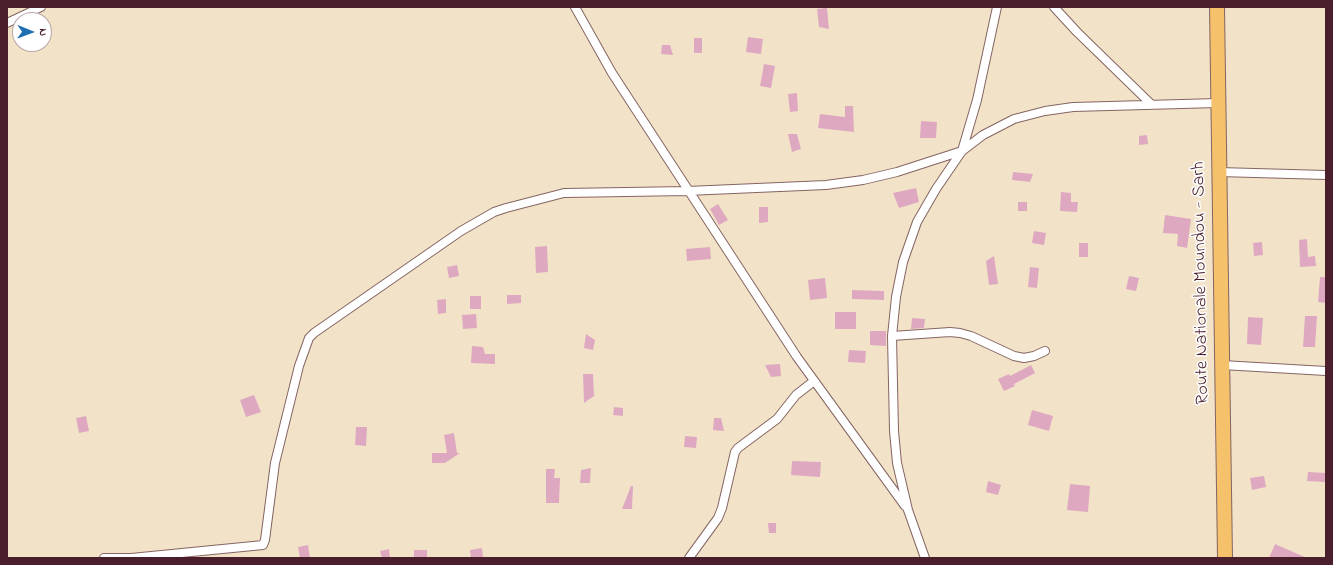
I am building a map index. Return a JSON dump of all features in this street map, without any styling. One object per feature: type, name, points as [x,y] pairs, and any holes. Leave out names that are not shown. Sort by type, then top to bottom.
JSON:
[{"type":"highway","name":"Route Nationale Moundou - Sarh","points":[[1217,7],[1226,558]]},
{"type":"street","points":[[7,23],[41,7]]},
{"type":"street","points":[[575,7],[612,73],[687,191],[814,381],[908,510]]},
{"type":"street","points":[[925,558],[908,510],[897,463],[894,431],[892,336],[896,297],[903,262],[917,222],[936,189],[962,151],[977,100],[997,7]]},
{"type":"street","points":[[1054,7],[1077,32],[1152,105]]},
{"type":"street","points":[[104,558],[131,558],[263,545],[265,540],[275,463],[299,366],[310,338],[314,333],[470,225],[494,212],[564,193],[687,191],[826,185],[863,180],[896,172],[962,151],[983,135],[1014,119],[1045,111],[1072,107],[1218,103]]},
{"type":"street","points":[[1219,172],[1326,174]]},
{"type":"street","points":[[892,336],[950,332],[971,336],[1014,356],[1024,358],[1046,351]]},
{"type":"street","points":[[1222,365],[1326,371]]},
{"type":"street","points":[[688,558],[718,518],[722,508],[735,452],[738,448],[777,419],[796,396],[814,381]]},
{"type":"building","points":[[827,8],[829,29],[819,27],[817,9]]},
{"type":"building","points":[[748,37],[763,39],[761,54],[746,52]]},
{"type":"building","points":[[694,38],[702,38],[702,53],[694,53]]},
{"type":"building","points":[[662,45],[670,45],[673,55],[661,54]]},
{"type":"building","points":[[764,64],[775,66],[771,88],[760,86]]},
{"type":"building","points":[[797,93],[798,111],[790,112],[788,94]]},
{"type":"building","points":[[845,106],[853,106],[854,132],[818,128],[820,114],[845,117]]},
{"type":"building","points":[[921,121],[937,122],[936,138],[920,138]]},
{"type":"building","points":[[788,134],[797,134],[801,149],[792,152]]},
{"type":"building","points":[[1147,135],[1148,144],[1139,145],[1139,136]]},
{"type":"building","points":[[1013,172],[1033,174],[1030,182],[1012,180]]},
{"type":"building","points":[[916,188],[919,202],[899,208],[893,193]]},
{"type":"building","points":[[1061,192],[1071,193],[1071,202],[1078,202],[1077,212],[1060,211]]},
{"type":"building","points":[[1018,202],[1027,202],[1027,211],[1018,211]]},
{"type":"building","points":[[718,204],[728,220],[719,225],[710,209]]},
{"type":"building","points":[[759,207],[768,207],[768,222],[759,223]]},
{"type":"building","points":[[1165,215],[1191,219],[1187,248],[1177,246],[1178,234],[1163,233]]},
{"type":"building","points":[[1034,231],[1046,233],[1044,245],[1032,243]]},
{"type":"building","points":[[1307,239],[1308,257],[1315,256],[1316,266],[1300,267],[1299,240]]},
{"type":"building","points":[[1262,242],[1263,255],[1254,256],[1253,243]]},
{"type":"building","points":[[1079,243],[1088,243],[1088,257],[1079,257]]},
{"type":"building","points":[[547,246],[548,272],[536,273],[535,247]]},
{"type":"building","points":[[710,247],[711,259],[687,261],[686,249]]},
{"type":"building","points":[[994,256],[998,284],[989,285],[986,261]]},
{"type":"building","points":[[457,265],[459,276],[449,278],[447,267]]},
{"type":"building","points":[[1030,267],[1039,268],[1037,288],[1028,287]]},
{"type":"building","points":[[1129,276],[1139,278],[1136,291],[1126,289]]},
{"type":"building","points":[[1320,277],[1326,277],[1326,303],[1318,302]]},
{"type":"building","points":[[825,278],[827,298],[810,300],[808,280]]},
{"type":"building","points":[[852,290],[884,291],[884,300],[852,299]]},
{"type":"building","points":[[507,295],[521,295],[521,303],[507,304]]},
{"type":"building","points":[[470,296],[481,296],[481,309],[470,309]]},
{"type":"building","points":[[446,299],[446,313],[438,314],[437,300]]},
{"type":"building","points":[[835,312],[856,312],[856,329],[835,329]]},
{"type":"building","points":[[476,314],[477,328],[463,329],[462,315]]},
{"type":"building","points":[[1305,316],[1317,316],[1315,347],[1303,347]]},
{"type":"building","points":[[1248,317],[1263,318],[1261,345],[1247,344]]},
{"type":"building","points":[[912,318],[925,319],[924,328],[911,329]]},
{"type":"building","points":[[870,331],[886,331],[886,346],[870,345]]},
{"type":"building","points":[[586,334],[595,340],[593,350],[584,348]]},
{"type":"building","points":[[472,346],[483,347],[485,354],[495,354],[495,364],[471,363]]},
{"type":"building","points":[[849,350],[866,351],[865,363],[848,362]]},
{"type":"building","points":[[780,364],[781,376],[771,377],[765,365]]},
{"type":"building","points":[[1031,365],[1035,373],[1004,391],[998,379],[1009,374],[1010,376]]},
{"type":"building","points":[[583,374],[593,374],[594,396],[584,403]]},
{"type":"building","points":[[254,395],[261,412],[246,417],[240,400]]},
{"type":"building","points":[[614,407],[623,408],[623,416],[613,415]]},
{"type":"building","points":[[1032,410],[1053,416],[1049,431],[1028,425]]},
{"type":"building","points":[[86,416],[89,431],[79,433],[76,418]]},
{"type":"building","points":[[714,418],[721,418],[724,431],[713,430]]},
{"type":"building","points":[[356,427],[367,427],[366,446],[355,445]]},
{"type":"building","points":[[454,433],[457,453],[460,453],[445,463],[432,463],[432,453],[447,453],[444,435]]},
{"type":"building","points":[[685,436],[697,437],[696,448],[684,447]]},
{"type":"building","points":[[792,461],[821,462],[820,477],[791,475]]},
{"type":"building","points":[[591,468],[590,483],[580,483],[581,470]]},
{"type":"building","points":[[546,469],[555,469],[554,478],[560,478],[559,503],[546,503]]},
{"type":"building","points":[[1308,472],[1326,473],[1326,482],[1307,481]]},
{"type":"building","points":[[1264,476],[1266,487],[1252,490],[1250,478]]},
{"type":"building","points":[[988,481],[1001,485],[998,495],[986,492]]},
{"type":"building","points":[[1070,484],[1090,486],[1088,512],[1067,510]]},
{"type":"building","points":[[631,486],[633,486],[632,509],[622,509]]},
{"type":"building","points":[[768,523],[776,523],[776,533],[769,533]]},
{"type":"building","points":[[1275,544],[1307,558],[1269,558]]},
{"type":"building","points":[[308,545],[310,558],[300,558],[298,547]]},
{"type":"building","points":[[482,548],[483,558],[471,558],[470,550]]},
{"type":"building","points":[[389,549],[390,558],[382,558],[380,551]]},
{"type":"building","points":[[414,550],[427,550],[427,558],[414,558]]}]
